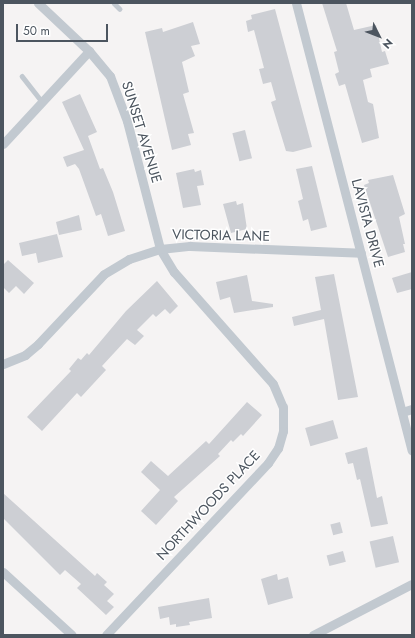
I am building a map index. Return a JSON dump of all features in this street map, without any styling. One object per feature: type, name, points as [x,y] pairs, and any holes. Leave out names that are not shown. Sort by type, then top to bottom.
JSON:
[{"type":"street","name":"SUNSET AVENUE","points":[[38,3],[89,51],[110,76],[127,120],[160,249]]},
{"type":"street","name":"LAVISTA DRIVE","points":[[296,3],[412,450]]},
{"type":"street","points":[[3,144],[89,51]]},
{"type":"street","name":"VICTORIA LANE","points":[[3,364],[25,355],[38,344],[104,274],[129,259],[160,249],[190,246],[361,253]]},
{"type":"street","name":"NORTHWOODS PLACE","points":[[106,635],[268,463],[278,448],[283,431],[283,407],[273,384],[174,272],[160,249]]},
{"type":"street","points":[[402,412],[412,409]]},
{"type":"street","points":[[3,572],[72,635]]},
{"type":"street","points":[[313,635],[412,584]]},
{"type":"lane","points":[[114,3],[120,9]]},
{"type":"lane","points":[[22,76],[42,102]]},
{"type":"building","points":[[322,3],[346,3],[354,30],[376,25],[382,52],[385,51],[389,64],[370,69],[372,77],[363,80],[368,102],[373,104],[379,138],[362,143],[345,84],[339,86],[335,74],[339,72],[334,52],[337,51]]},
{"type":"building","points":[[275,9],[312,147],[293,152],[286,151],[271,102],[276,100],[271,82],[263,84],[259,69],[264,68],[254,30],[248,32],[246,21],[252,19],[251,15]]},
{"type":"building","points":[[193,22],[200,44],[191,46],[195,56],[182,62],[189,92],[183,94],[194,133],[188,134],[191,145],[172,150],[145,32],[162,28],[163,32]]},
{"type":"building","points":[[80,94],[97,132],[88,136],[100,169],[103,168],[113,192],[125,231],[108,236],[101,214],[96,216],[79,169],[75,164],[67,167],[63,157],[84,150],[62,102]]},
{"type":"building","points":[[245,130],[252,158],[239,161],[232,133]]},
{"type":"building","points":[[312,166],[327,227],[311,231],[308,219],[303,221],[298,201],[303,199],[296,169]]},
{"type":"building","points":[[194,169],[195,172],[201,170],[204,185],[197,186],[201,205],[183,208],[176,173]]},
{"type":"building","points":[[393,175],[405,214],[399,217],[405,244],[403,244],[405,252],[388,257],[364,185],[369,183],[368,180]]},
{"type":"building","points":[[236,201],[237,205],[243,203],[247,229],[231,233],[223,204]]},
{"type":"building","points":[[79,215],[82,230],[59,235],[56,222]]},
{"type":"building","points":[[57,234],[63,257],[38,263],[36,253],[22,256],[19,243]]},
{"type":"building","points":[[8,260],[34,283],[24,294],[16,286],[9,293],[3,287],[3,265]]},
{"type":"building","points":[[412,272],[412,289],[397,293],[392,278]]},
{"type":"building","points":[[334,274],[358,397],[338,400],[324,319],[294,326],[292,317],[321,310],[315,277]]},
{"type":"building","points":[[247,275],[252,301],[273,304],[273,307],[234,313],[230,297],[220,300],[216,282]]},
{"type":"building","points":[[157,281],[178,306],[170,314],[165,309],[156,317],[153,314],[137,330],[144,336],[135,345],[127,339],[102,366],[106,370],[81,397],[77,393],[42,431],[27,417],[71,371],[69,369],[78,358],[81,360],[87,353],[89,355],[126,311]]},
{"type":"building","points":[[247,402],[262,415],[243,436],[241,434],[233,442],[231,440],[218,454],[220,456],[174,497],[178,501],[156,525],[141,511],[160,490],[141,472],[151,461],[168,476],[206,441],[209,444]]},
{"type":"building","points":[[333,420],[338,438],[310,446],[305,428]]},
{"type":"building","points":[[367,447],[377,498],[382,496],[388,524],[371,527],[360,479],[357,480],[353,463],[348,464],[345,453]]},
{"type":"building","points":[[3,493],[95,576],[97,573],[107,582],[104,585],[114,594],[107,601],[114,607],[106,615],[77,588],[81,584],[65,570],[60,575],[3,518]]},
{"type":"building","points":[[340,522],[343,533],[333,535],[330,525]]},
{"type":"building","points":[[393,536],[399,562],[376,568],[370,541]]},
{"type":"building","points":[[343,551],[346,562],[329,566],[327,555]]},
{"type":"building","points":[[277,574],[278,580],[288,577],[293,598],[268,605],[261,579]]},
{"type":"building","points":[[209,598],[212,618],[189,622],[190,625],[176,627],[176,624],[170,625],[169,617],[160,619],[158,607]]}]
